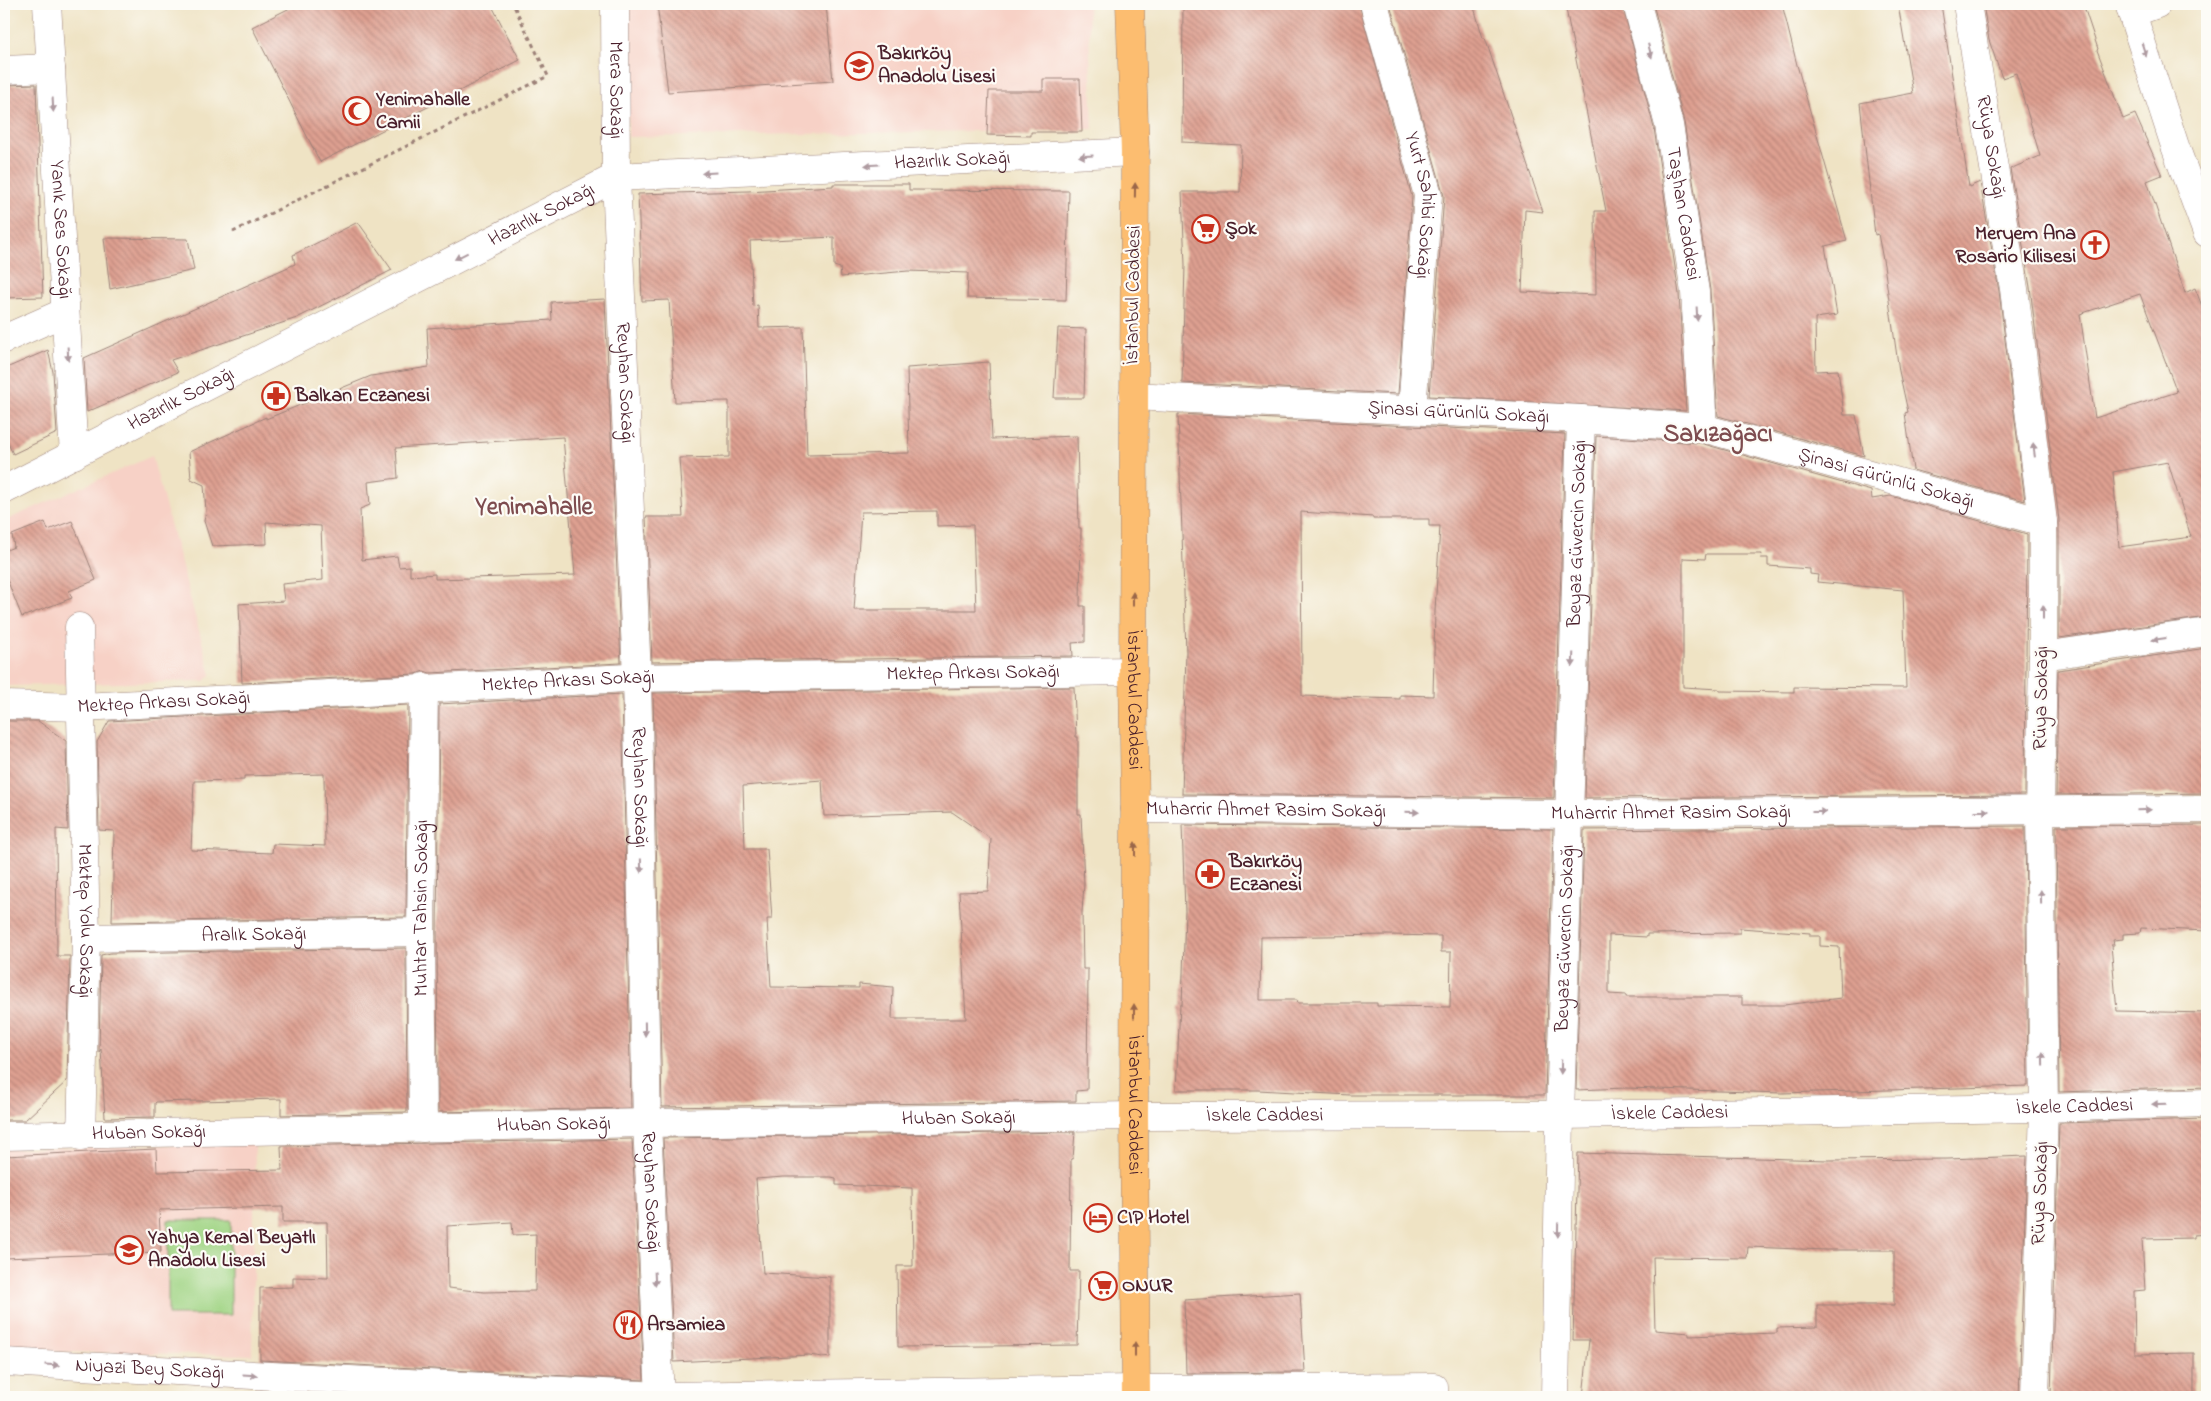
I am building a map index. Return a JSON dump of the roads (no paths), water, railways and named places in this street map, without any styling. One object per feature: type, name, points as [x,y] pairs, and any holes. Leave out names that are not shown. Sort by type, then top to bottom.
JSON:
[{"type":"main road","name":"İstanbul Caddesi","points":[[1130,4],[1135,152],[1132,671],[1135,810],[1134,1116],[1136,1393]]},
{"type":"street","name":"Yanık Ses Sokağı","points":[[47,4],[74,455]]},
{"type":"street","name":"Mera Sokağı","points":[[615,4],[616,177]]},
{"type":"street","name":"Yurt Sahibi Sokağı","points":[[1374,4],[1428,195],[1412,410]]},
{"type":"street","name":"Taşhan Caddesi","points":[[1638,4],[1669,125],[1696,292],[1703,428]]},
{"type":"street","name":"Rüya Sokağı","points":[[1967,4],[2014,290],[2043,522],[2044,656],[2040,811],[2044,1108],[2035,1397]]},
{"type":"street","points":[[2139,7],[2176,146],[2207,233]]},
{"type":"street","points":[[4,70],[51,68]]},
{"type":"street","name":"Hazırlık Sokağı","points":[[4,490],[616,177],[1135,152]]},
{"type":"street","name":"Reyhan Sokağı","points":[[616,177],[637,678],[647,1123],[660,1397]]},
{"type":"street","points":[[4,339],[65,312]]},
{"type":"street","name":"Şinasi Gürünlü Sokağı","points":[[1133,396],[1581,419],[1703,428],[2043,522]]},
{"type":"street","name":"Beyaz Güvercin Sokağı","points":[[1555,1397],[1568,814],[1581,419]]},
{"type":"street","name":"Mektep Yolu Sokağı","points":[[80,628],[86,938],[81,1136]]},
{"type":"street","points":[[2044,656],[2207,632]]},
{"type":"street","name":"Mektep Arkası Sokağı","points":[[4,705],[82,706],[424,687],[637,678],[1132,671]]},
{"type":"street","name":"Muhtar Tahsin Sokağı","points":[[423,1128],[424,687]]},
{"type":"street","name":"Muharrir Ahmet Rasim Sokağı","points":[[1135,810],[1568,814],[2207,809]]},
{"type":"street","name":"Aralık Sokağı","points":[[86,938],[422,932]]},
{"type":"street","name":"İskele Caddesi","points":[[1134,1116],[1560,1115],[2044,1108],[2207,1103]]},
{"type":"street","name":"Huban Sokağı","points":[[4,1136],[81,1136],[647,1123],[1134,1116]]},
{"type":"street","name":"Niyazi Bey Sokağı","points":[[4,1362],[660,1397],[1136,1393],[1434,1387],[1434,1397]]},
{"type":"place","name":"Bakırköy Anadolu Lisesi","points":[[859,66]]},
{"type":"place","name":"Yenimahalle Camii","points":[[357,111]]},
{"type":"place","name":"Şok","points":[[1206,229]]},
{"type":"place","name":"Meryem Ana Rosario Kilisesi","points":[[2095,245]]},
{"type":"place","name":"Balkan Eczanesi","points":[[276,396]]},
{"type":"place","name":"Bakırköy Eczanesi","points":[[1210,874]]},
{"type":"place","name":"CIP Hotel","points":[[1098,1218]]},
{"type":"place","name":"Yahya Kemal Beyatlı Anadolu Lisesi","points":[[129,1250]]},
{"type":"place","name":"ONUR","points":[[1103,1286]]},
{"type":"place","name":"Arsamiea","points":[[628,1325]]},
{"type":"district","name":"Sakızağacı","points":[[1718,435]]},
{"type":"district","name":"Yenimahalle","points":[[534,508]]}]
